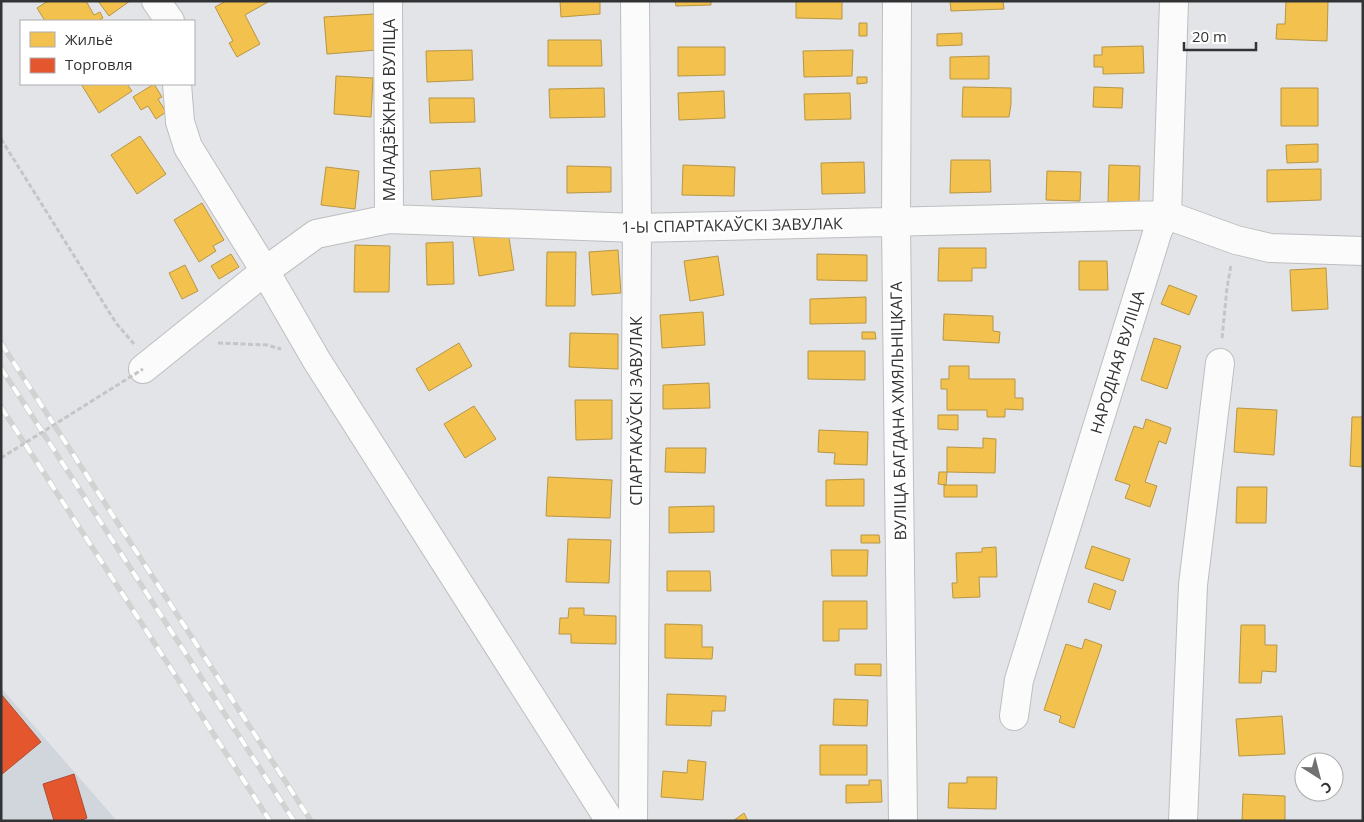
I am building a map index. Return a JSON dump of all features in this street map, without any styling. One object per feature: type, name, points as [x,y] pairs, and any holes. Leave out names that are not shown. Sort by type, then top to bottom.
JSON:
[{"type":"street","points":[[156,1],[169,20]]},
{"type":"street","name":"МАЛАДЗЁЖНАЯ ВУЛІЦА","points":[[388,1],[389,219]]},
{"type":"street","name":"СПАРТАКАЎСКІ ЗАВУЛАК","points":[[633,821],[637,228],[635,1]]},
{"type":"street","name":"ВУЛІЦА БАГДАНА ХМЯЛЬНІЦКАГА","points":[[897,1],[896,222],[903,821]]},
{"type":"street","name":"НАРОДНАЯ ВУЛІЦА","points":[[1014,716],[1019,680],[1158,230],[1167,215],[1174,1]]},
{"type":"street","points":[[177,85],[180,122],[188,147],[265,271],[317,361],[610,821]]},
{"type":"street","name":"1-Ы СПАРТАКАЎСКІ ЗАВУЛАК","points":[[147,366],[265,271],[316,234],[389,219],[637,228],[1167,215],[1236,240],[1270,248],[1363,251]]},
{"type":"street","points":[[1183,821],[1193,585],[1220,363]]},
{"type":"path","points":[[1,139],[116,323],[147,366],[1,458]]},
{"type":"path","points":[[1220,363],[1227,288],[1236,240]]},
{"type":"path","points":[[217,343],[266,345],[317,361]]},
{"type":"shaded area","points":[[1,688],[117,821],[1,821]]},
{"type":"building: Жильё","points":[[48,1],[86,1],[94,15],[100,12],[103,18],[100,20],[44,20],[37,8]]},
{"type":"building: Жильё","points":[[98,1],[130,1],[109,16]]},
{"type":"building: Жильё","points":[[226,1],[268,2],[245,15],[260,44],[237,57],[229,43],[233,41],[215,7]]},
{"type":"building: Жильё","points":[[560,1],[600,1],[600,14],[561,17]]},
{"type":"building: Жильё","points":[[675,1],[711,1],[711,5],[676,6]]},
{"type":"building: Жильё","points":[[796,1],[842,1],[842,19],[796,18]]},
{"type":"building: Жильё","points":[[950,1],[1003,1],[1004,9],[951,11]]},
{"type":"building: Жильё","points":[[1286,1],[1328,1],[1327,41],[1276,39],[1277,24],[1285,24]]},
{"type":"building: Жильё","points":[[374,14],[377,50],[327,54],[324,17]]},
{"type":"building: Жильё","points":[[859,23],[867,23],[867,36],[859,36]]},
{"type":"building: Жильё","points":[[962,33],[962,45],[937,46],[937,34]]},
{"type":"building: Жильё","points":[[548,40],[601,40],[602,66],[548,66]]},
{"type":"building: Жильё","points":[[1143,46],[1144,73],[1103,74],[1103,67],[1094,67],[1094,55],[1102,55],[1102,47]]},
{"type":"building: Жильё","points":[[678,47],[725,47],[725,75],[678,76]]},
{"type":"building: Жильё","points":[[472,50],[473,80],[427,82],[426,51]]},
{"type":"building: Жильё","points":[[853,50],[852,76],[804,77],[803,51]]},
{"type":"building: Жильё","points":[[989,56],[989,79],[950,79],[950,57]]},
{"type":"building: Жильё","points":[[336,76],[373,78],[371,117],[334,114]]},
{"type":"building: Жильё","points":[[857,77],[867,77],[867,83],[857,84]]},
{"type":"building: Жильё","points":[[82,85],[128,85],[132,91],[99,113]]},
{"type":"building: Жильё","points":[[155,85],[162,97],[158,99],[166,112],[156,119],[148,106],[141,110],[133,97]]},
{"type":"building: Жильё","points":[[963,87],[1011,88],[1009,117],[962,117]]},
{"type":"building: Жильё","points":[[1094,87],[1123,88],[1122,108],[1093,107]]},
{"type":"building: Жильё","points":[[604,88],[605,117],[550,118],[549,89]]},
{"type":"building: Жильё","points":[[1281,88],[1318,88],[1318,126],[1281,126]]},
{"type":"building: Жильё","points":[[724,91],[725,118],[679,120],[678,93]]},
{"type":"building: Жильё","points":[[850,93],[851,119],[805,120],[804,94]]},
{"type":"building: Жильё","points":[[429,98],[474,98],[475,122],[430,123]]},
{"type":"building: Жильё","points":[[140,136],[166,174],[137,194],[111,155]]},
{"type":"building: Жильё","points":[[1318,144],[1318,162],[1287,163],[1286,145]]},
{"type":"building: Жильё","points":[[951,160],[990,160],[991,192],[950,193]]},
{"type":"building: Жильё","points":[[864,162],[865,193],[822,194],[821,163]]},
{"type":"building: Жильё","points":[[683,165],[735,167],[734,196],[682,195]]},
{"type":"building: Жильё","points":[[1109,165],[1140,166],[1139,202],[1108,202]]},
{"type":"building: Жильё","points":[[567,166],[611,167],[611,192],[567,193]]},
{"type":"building: Жильё","points":[[326,167],[359,171],[355,209],[321,205]]},
{"type":"building: Жильё","points":[[480,168],[482,196],[432,200],[430,171]]},
{"type":"building: Жильё","points":[[1321,169],[1321,200],[1267,202],[1267,170]]},
{"type":"building: Жильё","points":[[1047,171],[1081,172],[1080,201],[1046,200]]},
{"type":"building: Жильё","points":[[202,203],[224,240],[213,246],[216,251],[199,262],[174,220]]},
{"type":"building: Жильё","points":[[508,231],[514,270],[479,276],[473,236]]},
{"type":"building: Жильё","points":[[453,242],[454,284],[427,285],[426,243]]},
{"type":"building: Жильё","points":[[355,245],[390,246],[389,292],[354,292]]},
{"type":"building: Жильё","points":[[939,248],[986,248],[986,268],[972,268],[972,281],[938,281]]},
{"type":"building: Жильё","points":[[618,250],[621,293],[592,295],[589,252]]},
{"type":"building: Жильё","points":[[547,252],[576,252],[575,306],[546,306]]},
{"type":"building: Жильё","points":[[231,254],[239,267],[219,279],[211,266]]},
{"type":"building: Жильё","points":[[817,254],[867,255],[867,281],[817,280]]},
{"type":"building: Жильё","points":[[718,256],[724,295],[690,301],[684,261]]},
{"type":"building: Жильё","points":[[1079,261],[1107,261],[1108,290],[1079,290]]},
{"type":"building: Жильё","points":[[185,265],[198,291],[182,299],[169,273]]},
{"type":"building: Жильё","points":[[1326,268],[1328,309],[1292,311],[1290,270]]},
{"type":"building: Жильё","points":[[1169,285],[1197,296],[1189,315],[1161,304]]},
{"type":"building: Жильё","points":[[866,297],[866,323],[810,324],[810,299]]},
{"type":"building: Жильё","points":[[703,312],[705,345],[662,348],[660,315]]},
{"type":"building: Жильё","points":[[944,314],[993,316],[993,331],[1000,332],[999,343],[943,340]]},
{"type":"building: Жильё","points":[[862,332],[875,332],[876,339],[862,339]]},
{"type":"building: Жильё","points":[[570,333],[618,334],[618,369],[569,367]]},
{"type":"building: Жильё","points":[[1154,338],[1181,346],[1167,389],[1141,380]]},
{"type":"building: Жильё","points":[[459,343],[472,366],[429,391],[416,369]]},
{"type":"building: Жильё","points":[[808,351],[865,351],[865,380],[808,379]]},
{"type":"building: Жильё","points":[[949,366],[969,366],[969,379],[1015,379],[1015,398],[1023,398],[1023,410],[1005,409],[1005,417],[987,417],[987,410],[947,410],[947,389],[941,389],[941,379],[949,379]]},
{"type":"building: Жильё","points":[[709,383],[710,408],[663,409],[663,385]]},
{"type":"building: Жильё","points":[[575,400],[612,400],[612,439],[576,440]]},
{"type":"building: Жильё","points":[[474,406],[496,439],[465,458],[444,424]]},
{"type":"building: Жильё","points":[[1237,408],[1277,410],[1274,455],[1234,452]]},
{"type":"building: Жильё","points":[[938,415],[958,415],[958,430],[938,429]]},
{"type":"building: Жильё","points":[[1352,417],[1363,417],[1363,467],[1350,466]]},
{"type":"building: Жильё","points":[[1146,419],[1171,428],[1166,444],[1159,441],[1145,482],[1157,486],[1150,507],[1125,498],[1130,485],[1115,480],[1134,426],[1143,429]]},
{"type":"building: Жильё","points":[[819,430],[868,432],[867,465],[834,464],[835,453],[818,452]]},
{"type":"building: Жильё","points":[[983,438],[996,439],[995,473],[947,472],[947,447],[983,448]]},
{"type":"building: Жильё","points":[[666,448],[706,448],[705,473],[665,472]]},
{"type":"building: Жильё","points":[[939,472],[947,472],[946,485],[938,484]]},
{"type":"building: Жильё","points":[[548,477],[612,480],[610,518],[546,516]]},
{"type":"building: Жильё","points":[[864,479],[864,506],[826,506],[826,480]]},
{"type":"building: Жильё","points":[[944,485],[977,485],[977,497],[944,497]]},
{"type":"building: Жильё","points":[[1237,487],[1267,487],[1266,523],[1236,523]]},
{"type":"building: Жильё","points":[[714,506],[714,532],[669,533],[669,507]]},
{"type":"building: Жильё","points":[[861,535],[879,535],[880,543],[861,543]]},
{"type":"building: Жильё","points":[[568,539],[611,540],[609,583],[566,582]]},
{"type":"building: Жильё","points":[[1092,546],[1130,559],[1123,581],[1085,568]]},
{"type":"building: Жильё","points":[[996,547],[997,577],[979,577],[980,597],[953,598],[952,583],[957,583],[956,553],[982,552],[982,548]]},
{"type":"building: Жильё","points":[[831,550],[868,550],[867,576],[832,576]]},
{"type":"building: Жильё","points":[[667,571],[710,571],[711,591],[667,591]]},
{"type":"building: Жильё","points":[[1094,583],[1116,591],[1110,610],[1088,602]]},
{"type":"building: Жильё","points":[[823,601],[867,601],[867,629],[839,629],[839,641],[823,641]]},
{"type":"building: Жильё","points":[[569,608],[584,608],[584,615],[616,616],[616,644],[571,643],[571,634],[559,634],[560,618],[568,618]]},
{"type":"building: Жильё","points":[[665,624],[702,625],[702,647],[713,647],[712,659],[665,658]]},
{"type":"building: Жильё","points":[[1241,625],[1265,625],[1265,645],[1277,645],[1276,672],[1262,671],[1261,683],[1239,683]]},
{"type":"building: Жильё","points":[[1085,639],[1102,645],[1074,728],[1059,722],[1061,716],[1044,710],[1066,644],[1082,649]]},
{"type":"building: Жильё","points":[[855,664],[881,664],[881,676],[855,675]]},
{"type":"building: Жильё","points":[[667,694],[726,696],[725,711],[712,711],[711,726],[666,725]]},
{"type":"building: Жильё","points":[[834,699],[868,700],[867,726],[833,725]]},
{"type":"building: Жильё","points":[[1282,716],[1285,754],[1239,756],[1236,719]]},
{"type":"building: Жильё","points":[[820,745],[867,745],[867,775],[820,775]]},
{"type":"building: Жильё","points":[[688,760],[706,762],[703,800],[661,797],[663,771],[687,773]]},
{"type":"building: Жильё","points":[[967,777],[997,777],[996,809],[948,808],[949,783],[967,783]]},
{"type":"building: Жильё","points":[[869,780],[881,780],[882,802],[846,803],[846,785],[869,785]]},
{"type":"building: Жильё","points":[[1243,794],[1285,796],[1285,821],[1242,821]]},
{"type":"building: Жильё","points":[[744,813],[748,821],[733,821]]},
{"type":"building: Торговля","points":[[1,694],[41,742],[1,775]]},
{"type":"building: Торговля","points":[[74,774],[87,818],[79,821],[54,821],[43,784]]},
{"type":"railway","points":[[1,343],[311,821]]},
{"type":"railway","points":[[1,368],[294,821]]},
{"type":"railway","points":[[1,407],[270,821]]}]
